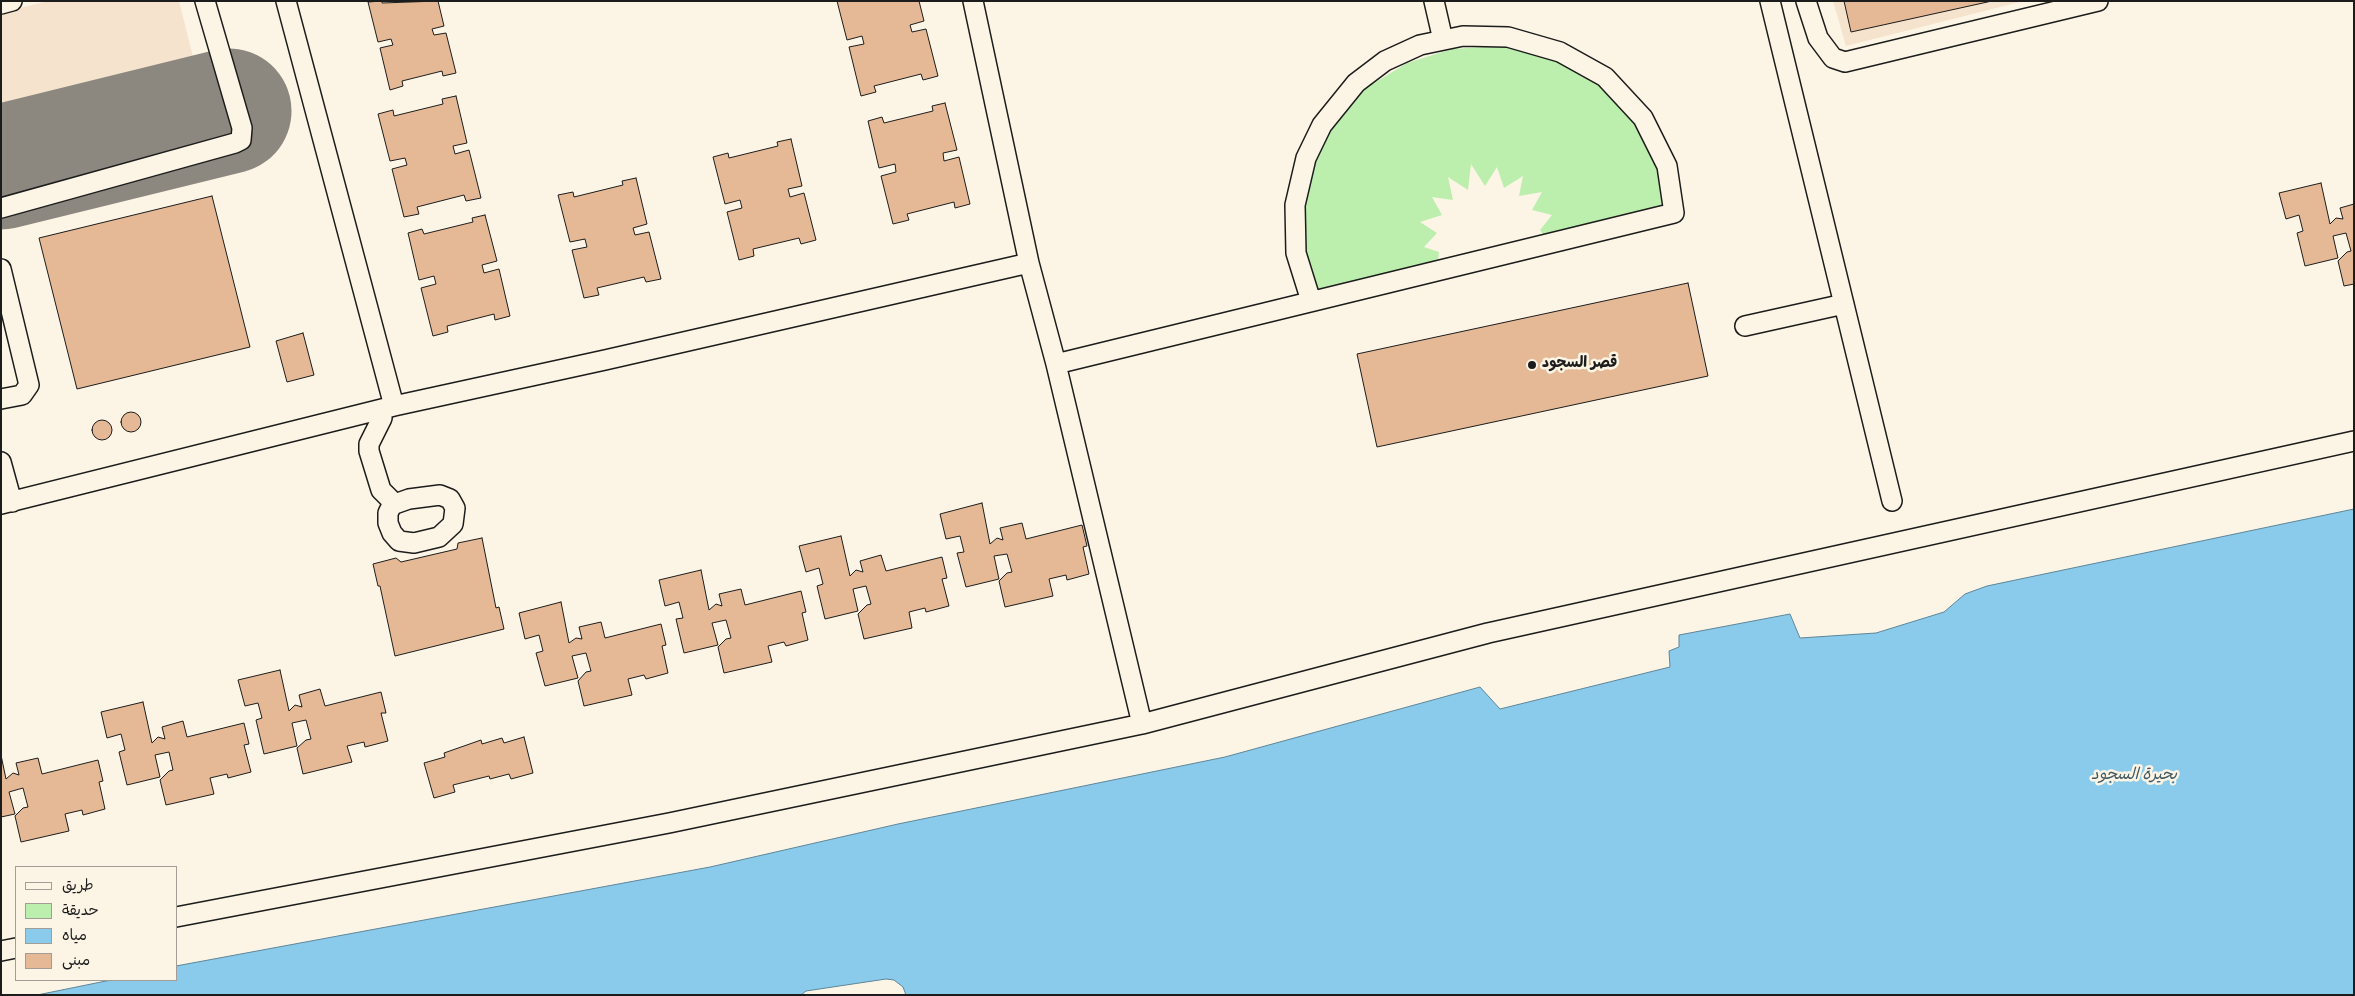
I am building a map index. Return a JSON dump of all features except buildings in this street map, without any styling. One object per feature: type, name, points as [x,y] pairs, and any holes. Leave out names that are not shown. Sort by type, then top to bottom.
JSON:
[{"type":"street","points":[[1,4],[12,1]]},
{"type":"street","points":[[1,208],[226,146],[241,140],[242,128],[205,1]]},
{"type":"street","points":[[286,1],[388,408],[369,444],[369,451],[380,490],[391,500],[392,505]]},
{"type":"street","points":[[973,1],[1029,263],[1056,364],[1142,724]]},
{"type":"street","points":[[1434,1],[1443,40]]},
{"type":"street","points":[[1770,1],[1892,501]]},
{"type":"street","points":[[1806,1],[1818,38],[1834,58],[1845,62],[2098,1]]},
{"type":"street","points":[[1056,364],[1311,302],[1674,213],[1667,166],[1643,118],[1606,77],[1560,52],[1508,37],[1463,36],[1420,45],[1385,61],[1356,84],[1322,125],[1306,158],[1295,205],[1296,253],[1311,302]]},
{"type":"street","points":[[1,462],[6,503],[388,408],[1029,263]]},
{"type":"street","points":[[1,269],[29,385],[22,395],[1,400]]},
{"type":"street","points":[[1745,326],[1844,304]]},
{"type":"street","points":[[178,917],[669,823],[1142,724],[1488,633],[2354,442]]},
{"type":"street","points":[[1,951],[15,948]]},
{"type":"shaded area","points":[[48,1],[179,1],[200,85],[1,134],[1,13]]},
{"type":"shaded area","points":[[1833,1],[2024,1],[1846,46]]},
{"type":"green space","points":[[1500,46],[1547,54],[1591,73],[1626,106],[1650,145],[1660,175],[1665,209],[1545,237],[1540,230],[1552,215],[1532,210],[1542,192],[1519,196],[1523,176],[1504,188],[1497,167],[1485,186],[1471,164],[1468,190],[1448,177],[1453,200],[1432,197],[1442,215],[1420,222],[1437,233],[1424,247],[1439,252],[1438,261],[1318,289],[1307,265],[1303,212],[1308,163],[1332,122],[1366,88],[1407,63],[1452,49]]},
{"type":"water","name":"بحيرة السجود","points":[[2354,509],[2354,995],[906,995],[903,987],[894,980],[886,979],[806,991],[801,995],[37,995],[106,981],[178,981],[178,966],[710,867],[898,824],[1225,757],[1480,687],[1500,709],[1670,667],[1669,651],[1679,647],[1679,635],[1790,614],[1800,638],[1876,633],[1944,612],[1965,594],[1987,586]]},
{"type":"runway","points":[[1,167],[229,111]]},
{"type":"place","name":"قصر السجود","points":[[1532,365]]}]
